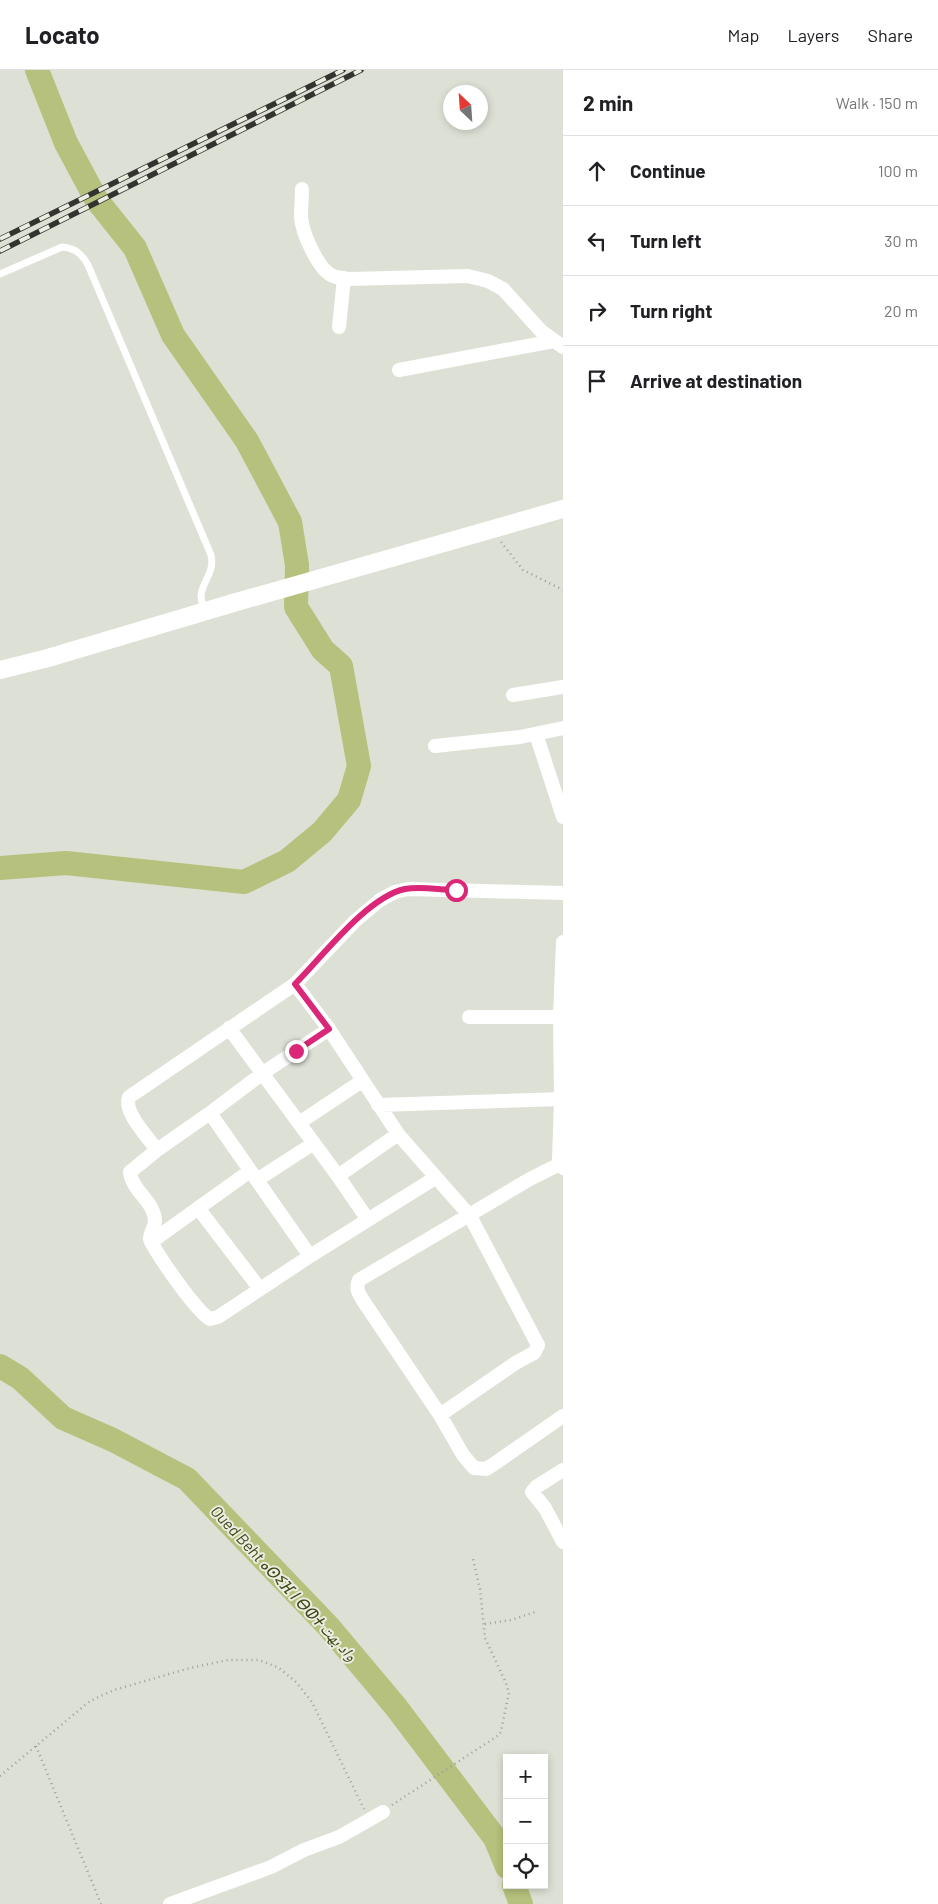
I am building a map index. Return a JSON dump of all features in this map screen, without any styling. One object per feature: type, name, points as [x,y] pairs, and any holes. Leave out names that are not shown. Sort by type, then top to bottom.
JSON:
[{"type":"street","points":[[302,189],[301,219],[317,262],[334,277],[468,276],[488,281],[503,289],[541,331],[559,344]]},
{"type":"street","points":[[339,327],[344,278]]},
{"type":"street","points":[[399,370],[559,344]]},
{"type":"street","points":[[0,670],[48,658],[563,509]]},
{"type":"street","points":[[513,696],[563,687]]},
{"type":"street","points":[[435,746],[536,734],[563,728]]},
{"type":"street","points":[[536,734],[563,817]]},
{"type":"street","points":[[157,1150],[129,1112],[127,1100],[129,1097],[295,984],[355,921],[380,900],[395,892],[408,889],[563,893]]},
{"type":"street","points":[[563,942],[561,1017],[562,1166],[530,1179],[359,1280],[357,1286],[357,1291],[440,1415],[469,1463],[478,1469],[494,1464],[563,1416]]},
{"type":"street","points":[[295,984],[329,1029],[398,1134],[470,1216],[538,1345],[534,1353],[517,1362],[440,1415]]},
{"type":"street","points":[[469,1017],[561,1017]]},
{"type":"street","points":[[229,1028],[338,1176],[368,1220]]},
{"type":"street","points":[[329,1029],[263,1073],[157,1150],[130,1172],[137,1189],[154,1213],[155,1222],[150,1234],[151,1242],[196,1306],[210,1319],[218,1317],[310,1256],[435,1178]]},
{"type":"street","points":[[299,1123],[362,1081]]},
{"type":"street","points":[[378,1105],[561,1099]]},
{"type":"street","points":[[210,1113],[310,1256]]},
{"type":"street","points":[[338,1176],[398,1134]]},
{"type":"street","points":[[151,1242],[198,1208],[314,1143]]},
{"type":"street","points":[[198,1208],[260,1289]]},
{"type":"street","points":[[563,1470],[536,1487],[532,1492],[545,1508],[563,1542]]},
{"type":"street","points":[[170,1904],[271,1867],[304,1850],[339,1837],[383,1812]]},
{"type":"lane","points":[[0,274],[62,247],[77,251],[88,265],[211,554],[210,574],[201,595],[204,612]]},
{"type":"path","points":[[491,529],[523,570],[563,590]]},
{"type":"path","points":[[383,1812],[499,1735],[509,1693],[485,1638],[473,1559]]},
{"type":"path","points":[[484,1624],[510,1620],[535,1612]]},
{"type":"path","points":[[0,1776],[90,1701],[114,1690],[199,1666],[228,1660],[259,1660],[279,1668],[296,1682],[312,1702],[369,1820]]},
{"type":"path","points":[[36,1746],[101,1904]]},
{"type":"waterway","name":"Oued Beht ⴰⵙⵉⴼ ⵏ ⴱⵀⵜ واد بهت","points":[[0,868],[66,863],[244,882],[287,861],[322,832],[349,800],[359,766],[341,666],[323,650],[296,607],[297,565],[290,522],[247,441],[173,335],[135,248],[96,199],[66,143],[37,70]]},
{"type":"waterway","name":"Oued Beht ⴰⵙⵉⴼ ⵏ ⴱⵀⵜ واد بهت","points":[[0,1366],[20,1378],[63,1418],[113,1440],[187,1479],[328,1626],[396,1707],[495,1838],[503,1857]]},
{"type":"waterway","name":"Oued Beht ⴰⵙⵉⴼ ⵏ ⴱⵀⵜ واد بهت","points":[[515,1889],[521,1904]]},
{"type":"railway","points":[[0,239],[343,70]]},
{"type":"railway","points":[[0,251],[361,70]]},
{"type":"route","points":[[296,1051],[329,1029],[295,984],[355,921],[380,900],[395,892],[408,889],[456,890]]}]
